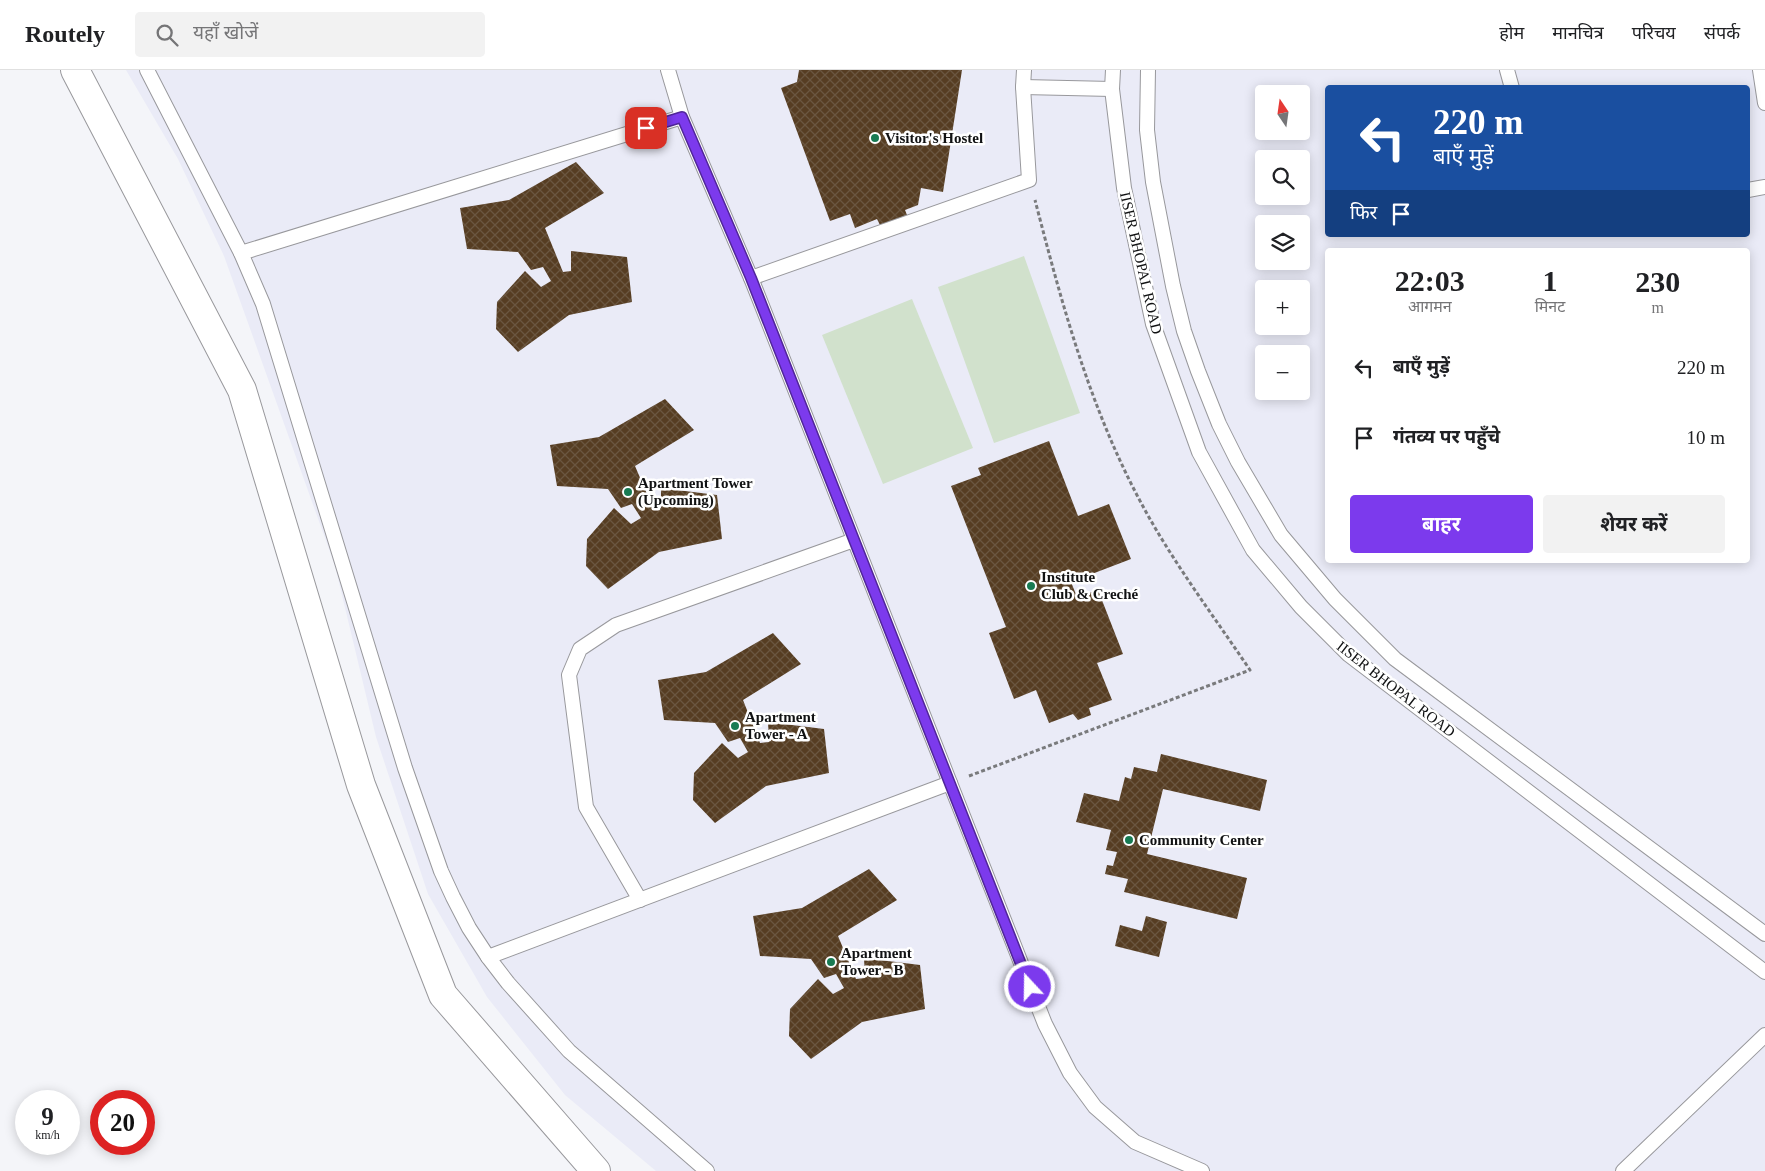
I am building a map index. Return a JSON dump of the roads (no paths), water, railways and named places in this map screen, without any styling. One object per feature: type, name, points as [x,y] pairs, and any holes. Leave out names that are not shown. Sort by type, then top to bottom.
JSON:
[{"type":"street","points":[[75,70],[242,390],[362,785],[444,995],[596,1171]]},
{"type":"lane","points":[[147,70],[241,254],[263,304],[405,768],[441,871],[453,897],[469,928],[488,957],[508,983],[569,1051],[707,1171]]},
{"type":"lane","points":[[668,70],[682,117],[751,278],[1045,1024],[1070,1073],[1095,1107],[1135,1142],[1202,1171]]},
{"type":"lane","points":[[751,278],[1029,180],[1023,87],[1024,70]]},
{"type":"lane","name":"IISER BHOPAL ROAD","points":[[1113,70],[1112,89],[1124,188],[1153,324],[1200,452],[1253,550],[1302,608],[1349,655],[1765,972]]},
{"type":"lane","name":"IISER BHOPAL ROAD","points":[[1148,70],[1147,130],[1153,182],[1173,286],[1184,331],[1219,424],[1238,462],[1281,535],[1335,599],[1395,660],[1765,934]]},
{"type":"lane","points":[[1507,70],[1511,85]]},
{"type":"lane","points":[[1760,70],[1765,103]]},
{"type":"lane","points":[[1023,87],[1112,89]]},
{"type":"lane","points":[[241,254],[682,117]]},
{"type":"lane","points":[[1750,190],[1765,187]]},
{"type":"lane","points":[[640,900],[586,806],[568,675],[580,649],[616,625],[854,540]]},
{"type":"lane","points":[[488,957],[950,783]]},
{"type":"lane","points":[[1623,1171],[1765,1035]]},
{"type":"place","name":"Visitor's Hostel","points":[[875,138]]},
{"type":"place","name":"Apartment Tower (Upcoming)","points":[[628,492]]},
{"type":"place","name":"Institute Club & Creché","points":[[1031,586]]},
{"type":"place","name":"Apartment Tower - A","points":[[735,726]]},
{"type":"place","name":"Community Center","points":[[1129,840]]},
{"type":"place","name":"Apartment Tower - B","points":[[831,962]]}]
